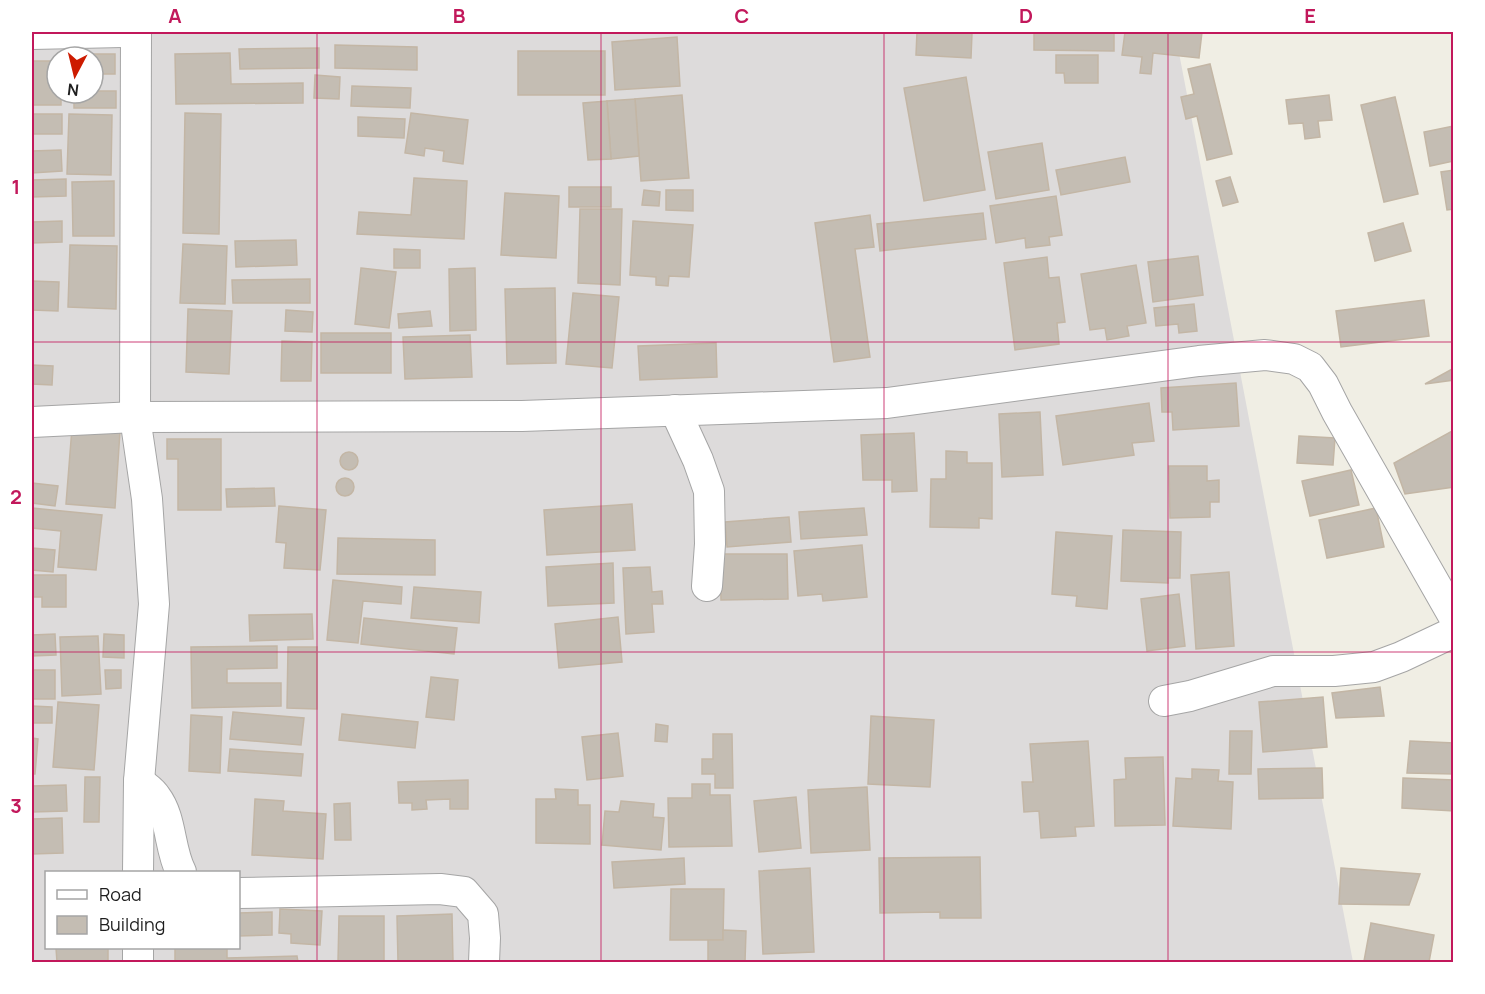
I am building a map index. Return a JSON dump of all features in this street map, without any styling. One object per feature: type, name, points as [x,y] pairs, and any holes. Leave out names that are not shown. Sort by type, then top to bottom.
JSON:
[{"type":"street","points":[[32,34],[122,32]]},
{"type":"street","points":[[136,32],[135,417],[147,499],[154,604],[139,781],[138,871]]},
{"type":"street","points":[[32,422],[135,417],[522,416],[887,403],[1200,361],[1265,355],[1294,359],[1310,367],[1323,384],[1454,617]]},
{"type":"street","points":[[675,410],[698,460],[709,491],[710,544],[707,586]]},
{"type":"street","points":[[1164,701],[1190,696],[1273,671],[1334,671],[1374,667],[1454,633]]},
{"type":"street","points":[[139,781],[156,795],[164,811],[180,871]]},
{"type":"street","points":[[240,893],[440,889],[464,892],[483,914],[484,963]]},
{"type":"shaded area","points":[[32,32],[1175,32],[1353,962],[32,962]]},
{"type":"building","points":[[917,32],[972,33],[971,58],[916,55]]},
{"type":"building","points":[[1034,32],[1114,32],[1114,51],[1034,50]]},
{"type":"building","points":[[1125,32],[1202,32],[1199,58],[1153,53],[1151,74],[1140,73],[1142,57],[1122,55]]},
{"type":"building","points":[[677,37],[680,86],[615,90],[612,42]]},
{"type":"building","points":[[335,45],[417,47],[417,70],[335,68]]},
{"type":"building","points":[[319,48],[319,68],[240,69],[239,49]]},
{"type":"building","points":[[518,51],[605,51],[605,95],[518,95]]},
{"type":"building","points":[[230,53],[231,84],[303,83],[303,103],[176,104],[175,54]]},
{"type":"building","points":[[105,54],[115,54],[115,74],[105,74]]},
{"type":"building","points":[[1056,55],[1098,55],[1098,83],[1065,83],[1064,73],[1056,73]]},
{"type":"building","points":[[32,61],[45,61],[45,105],[32,105]]},
{"type":"building","points":[[1210,64],[1232,154],[1207,160],[1197,116],[1186,119],[1181,97],[1194,94],[1188,69]]},
{"type":"building","points":[[315,75],[340,77],[339,99],[314,98]]},
{"type":"building","points":[[966,77],[985,190],[924,201],[904,88]]},
{"type":"building","points":[[352,86],[411,88],[410,108],[351,106]]},
{"type":"building","points":[[105,91],[116,91],[116,108],[74,108],[74,105],[105,105]]},
{"type":"building","points":[[682,95],[689,178],[641,181],[635,99]]},
{"type":"building","points":[[1329,95],[1332,120],[1318,121],[1320,137],[1305,139],[1303,123],[1289,124],[1286,100]]},
{"type":"building","points":[[1395,97],[1418,194],[1384,202],[1361,105]]},
{"type":"building","points":[[635,99],[639,156],[611,159],[607,101]]},
{"type":"building","points":[[607,101],[611,159],[588,160],[583,103]]},
{"type":"building","points":[[185,113],[221,114],[219,234],[183,233]]},
{"type":"building","points":[[411,113],[468,120],[463,164],[443,161],[444,151],[425,148],[424,156],[405,153]]},
{"type":"building","points":[[32,114],[62,114],[62,134],[32,134]]},
{"type":"building","points":[[69,114],[112,115],[111,175],[67,174]]},
{"type":"building","points":[[358,117],[405,119],[404,138],[358,136]]},
{"type":"building","points":[[1454,126],[1454,161],[1430,166],[1424,132]]},
{"type":"building","points":[[1042,143],[1049,190],[996,199],[988,152]]},
{"type":"building","points":[[61,150],[62,171],[32,173],[32,151]]},
{"type":"building","points":[[1125,157],[1130,182],[1061,195],[1056,170]]},
{"type":"building","points":[[1454,170],[1454,209],[1447,210],[1441,172]]},
{"type":"building","points":[[1230,177],[1238,202],[1223,206],[1216,181]]},
{"type":"building","points":[[414,178],[467,181],[464,239],[357,234],[359,212],[411,215]]},
{"type":"building","points":[[66,179],[66,196],[32,197],[32,180]]},
{"type":"building","points":[[114,181],[114,236],[73,236],[72,182]]},
{"type":"building","points":[[569,187],[611,187],[611,207],[569,207]]},
{"type":"building","points":[[644,190],[660,192],[659,206],[642,205]]},
{"type":"building","points":[[666,190],[693,190],[693,211],[666,210]]},
{"type":"building","points":[[505,193],[559,196],[556,258],[501,255]]},
{"type":"building","points":[[1056,196],[1062,235],[1049,237],[1050,245],[1026,248],[1025,238],[996,243],[990,206]]},
{"type":"building","points":[[580,209],[622,209],[620,285],[578,283]]},
{"type":"building","points":[[983,213],[986,239],[880,251],[877,224]]},
{"type":"building","points":[[870,215],[874,247],[855,249],[870,357],[834,362],[815,223]]},
{"type":"building","points":[[62,221],[62,242],[32,243],[32,222]]},
{"type":"building","points":[[633,221],[693,225],[689,277],[669,276],[668,286],[656,285],[656,277],[630,275]]},
{"type":"building","points":[[1403,223],[1411,251],[1375,261],[1368,233]]},
{"type":"building","points":[[296,240],[297,265],[236,267],[235,241]]},
{"type":"building","points":[[183,244],[227,246],[225,304],[180,303]]},
{"type":"building","points":[[70,245],[117,246],[116,309],[68,307]]},
{"type":"building","points":[[394,249],[420,250],[420,268],[394,268]]},
{"type":"building","points":[[1198,256],[1203,295],[1153,302],[1148,262]]},
{"type":"building","points":[[1047,257],[1049,278],[1059,277],[1065,322],[1057,323],[1059,344],[1015,350],[1004,263]]},
{"type":"building","points":[[1136,265],[1146,323],[1127,326],[1129,336],[1107,340],[1105,328],[1090,330],[1081,274]]},
{"type":"building","points":[[361,268],[396,272],[389,328],[355,324]]},
{"type":"building","points":[[475,268],[476,330],[450,331],[449,269]]},
{"type":"building","points":[[310,279],[310,303],[233,303],[232,280]]},
{"type":"building","points":[[32,281],[59,282],[58,311],[32,310]]},
{"type":"building","points":[[555,288],[556,363],[507,364],[505,289]]},
{"type":"building","points":[[573,293],[619,297],[612,368],[566,364]]},
{"type":"building","points":[[1424,300],[1429,336],[1341,347],[1336,311]]},
{"type":"building","points":[[1194,304],[1197,331],[1179,333],[1178,324],[1156,326],[1154,308]]},
{"type":"building","points":[[188,309],[232,311],[229,374],[186,372]]},
{"type":"building","points":[[286,310],[313,312],[312,332],[285,331]]},
{"type":"building","points":[[430,311],[432,326],[399,328],[398,314]]},
{"type":"building","points":[[321,333],[391,333],[391,373],[321,373]]},
{"type":"building","points":[[470,335],[472,377],[405,379],[403,337]]},
{"type":"building","points":[[282,341],[312,342],[311,381],[281,381]]},
{"type":"building","points":[[716,343],[717,377],[640,380],[638,346]]},
{"type":"building","points":[[32,365],[53,366],[52,385],[32,384]]},
{"type":"building","points":[[1454,368],[1454,380],[1425,384]]},
{"type":"building","points":[[1236,383],[1239,426],[1173,430],[1172,412],[1162,412],[1161,388]]},
{"type":"building","points":[[1149,403],[1154,441],[1132,443],[1134,455],[1063,465],[1056,416]]},
{"type":"building","points":[[1040,412],[1043,475],[1002,477],[999,414]]},
{"type":"building","points":[[72,428],[120,431],[115,508],[66,504]]},
{"type":"building","points":[[1454,430],[1454,487],[1405,494],[1394,463]]},
{"type":"building","points":[[914,433],[917,491],[892,492],[892,480],[863,480],[861,435]]},
{"type":"building","points":[[1299,436],[1335,438],[1333,465],[1297,463]]},
{"type":"building","points":[[167,439],[221,439],[221,510],[178,510],[178,459],[167,459]]},
{"type":"building","points":[[946,451],[967,452],[967,463],[992,463],[992,519],[979,518],[979,528],[930,527],[931,479],[946,479]]},
{"type":"building","points":[[345,452],[353,452],[358,457],[356,468],[345,470],[340,465],[340,457]]},
{"type":"building","points":[[1169,466],[1207,466],[1207,481],[1219,480],[1219,502],[1210,502],[1210,517],[1170,518]]},
{"type":"building","points":[[1351,470],[1359,505],[1310,516],[1302,481]]},
{"type":"building","points":[[345,478],[351,481],[354,487],[351,493],[345,496],[339,493],[336,487],[339,481]]},
{"type":"building","points":[[32,483],[58,486],[55,506],[32,503]]},
{"type":"building","points":[[274,488],[275,506],[227,507],[226,489]]},
{"type":"building","points":[[632,504],[635,550],[547,555],[544,510]]},
{"type":"building","points":[[279,506],[326,510],[320,570],[284,568],[286,543],[276,542]]},
{"type":"building","points":[[32,508],[102,515],[96,570],[58,567],[61,531],[32,528]]},
{"type":"building","points":[[864,508],[867,535],[801,539],[799,512]]},
{"type":"building","points":[[1376,508],[1384,547],[1327,558],[1319,520]]},
{"type":"building","points":[[789,517],[791,542],[727,547],[725,522]]},
{"type":"building","points":[[1123,530],[1181,532],[1180,578],[1168,578],[1168,583],[1121,581]]},
{"type":"building","points":[[1056,532],[1112,536],[1107,609],[1076,606],[1077,596],[1052,594]]},
{"type":"building","points":[[338,538],[435,540],[435,575],[337,574]]},
{"type":"building","points":[[862,545],[867,597],[823,601],[822,594],[798,596],[794,551]]},
{"type":"building","points":[[32,548],[55,550],[53,572],[32,570]]},
{"type":"building","points":[[720,554],[787,554],[788,599],[721,600]]},
{"type":"building","points":[[613,563],[614,603],[548,606],[546,567]]},
{"type":"building","points":[[650,567],[652,592],[662,591],[663,604],[652,604],[654,632],[626,634],[623,568]]},
{"type":"building","points":[[1229,572],[1234,646],[1196,649],[1191,575]]},
{"type":"building","points":[[32,575],[66,575],[66,607],[42,607],[42,597],[32,597]]},
{"type":"building","points":[[333,580],[402,587],[401,604],[363,601],[358,643],[327,640]]},
{"type":"building","points":[[414,587],[481,592],[479,623],[411,618]]},
{"type":"building","points":[[1179,594],[1185,646],[1147,651],[1141,599]]},
{"type":"building","points":[[312,614],[313,639],[250,641],[249,615]]},
{"type":"building","points":[[618,617],[622,662],[559,668],[555,624]]},
{"type":"building","points":[[364,618],[457,628],[454,654],[361,644]]},
{"type":"building","points":[[55,634],[56,655],[32,656],[32,635]]},
{"type":"building","points":[[104,634],[124,635],[124,658],[103,657]]},
{"type":"building","points":[[98,636],[101,694],[62,696],[60,637]]},
{"type":"building","points":[[277,646],[277,668],[227,669],[227,683],[281,683],[281,706],[192,708],[191,647]]},
{"type":"building","points":[[288,647],[317,647],[317,709],[287,708]]},
{"type":"building","points":[[32,670],[55,670],[55,699],[32,699]]},
{"type":"building","points":[[105,670],[121,670],[121,688],[106,689]]},
{"type":"building","points":[[431,677],[458,680],[454,720],[426,717]]},
{"type":"building","points":[[1380,687],[1384,716],[1336,718],[1332,693]]},
{"type":"building","points":[[1323,697],[1327,747],[1263,752],[1259,702]]},
{"type":"building","points":[[58,702],[99,705],[94,770],[53,767]]},
{"type":"building","points":[[32,706],[52,707],[52,723],[32,723]]},
{"type":"building","points":[[233,712],[304,718],[301,745],[230,739]]},
{"type":"building","points":[[342,714],[418,722],[415,748],[339,740]]},
{"type":"building","points":[[191,715],[222,717],[220,773],[189,771]]},
{"type":"building","points":[[871,716],[934,720],[930,787],[868,784]]},
{"type":"building","points":[[656,724],[668,726],[667,742],[655,741]]},
{"type":"building","points":[[1230,731],[1252,731],[1251,774],[1229,774]]},
{"type":"building","points":[[618,733],[623,776],[587,780],[582,737]]},
{"type":"building","points":[[713,734],[732,734],[733,788],[715,788],[715,774],[702,774],[702,759],[713,759]]},
{"type":"building","points":[[32,738],[38,739],[35,774],[32,774]]},
{"type":"building","points":[[1088,741],[1094,826],[1075,827],[1076,836],[1041,838],[1039,811],[1024,812],[1022,782],[1033,782],[1030,744]]},
{"type":"building","points":[[1410,741],[1454,743],[1454,774],[1407,773]]},
{"type":"building","points":[[230,749],[303,754],[301,776],[228,771]]},
{"type":"building","points":[[1163,757],[1165,825],[1115,826],[1114,780],[1126,779],[1125,758]]},
{"type":"building","points":[[1322,768],[1323,798],[1259,799],[1258,769]]},
{"type":"building","points":[[1192,769],[1219,770],[1218,781],[1233,782],[1231,829],[1173,826],[1176,778],[1192,779]]},
{"type":"building","points":[[85,777],[100,777],[99,822],[84,822]]},
{"type":"building","points":[[1403,778],[1454,780],[1454,811],[1402,808]]},
{"type":"building","points":[[468,780],[468,809],[450,809],[450,799],[426,800],[427,809],[412,810],[412,803],[399,803],[398,782]]},
{"type":"building","points":[[692,784],[710,784],[710,795],[730,795],[732,846],[669,847],[668,798],[692,798]]},
{"type":"building","points":[[66,785],[67,811],[32,812],[32,786]]},
{"type":"building","points":[[867,787],[870,850],[811,853],[808,790]]},
{"type":"building","points":[[555,789],[578,790],[578,805],[590,805],[590,844],[536,843],[536,799],[556,799]]},
{"type":"building","points":[[796,797],[801,848],[759,852],[754,801]]},
{"type":"building","points":[[255,799],[284,801],[283,811],[326,814],[323,859],[252,855]]},
{"type":"building","points":[[621,801],[654,804],[653,817],[664,818],[661,850],[602,845],[605,811],[619,812]]},
{"type":"building","points":[[350,803],[351,840],[335,840],[334,804]]},
{"type":"building","points":[[62,818],[63,853],[32,854],[32,819]]},
{"type":"building","points":[[980,857],[981,918],[940,918],[940,912],[880,913],[879,858]]},
{"type":"building","points":[[684,858],[685,884],[614,888],[612,862]]},
{"type":"building","points":[[810,868],[814,952],[763,954],[759,871]]},
{"type":"building","points":[[1341,868],[1420,874],[1409,905],[1339,904]]},
{"type":"building","points":[[671,889],[724,889],[723,940],[670,940]]},
{"type":"building","points":[[280,909],[322,911],[320,945],[291,943],[291,934],[279,933]]},
{"type":"building","points":[[272,912],[272,935],[240,936],[240,913]]},
{"type":"building","points":[[452,914],[453,962],[398,962],[397,916]]},
{"type":"building","points":[[339,916],[384,916],[384,962],[338,962]]},
{"type":"building","points":[[1371,923],[1434,935],[1429,962],[1364,961]]},
{"type":"building","points":[[723,930],[746,931],[745,962],[708,962],[708,940],[723,940]]},
{"type":"building","points":[[56,949],[108,949],[108,962],[57,962]]},
{"type":"building","points":[[175,949],[227,949],[227,958],[297,956],[298,962],[175,962]]}]
